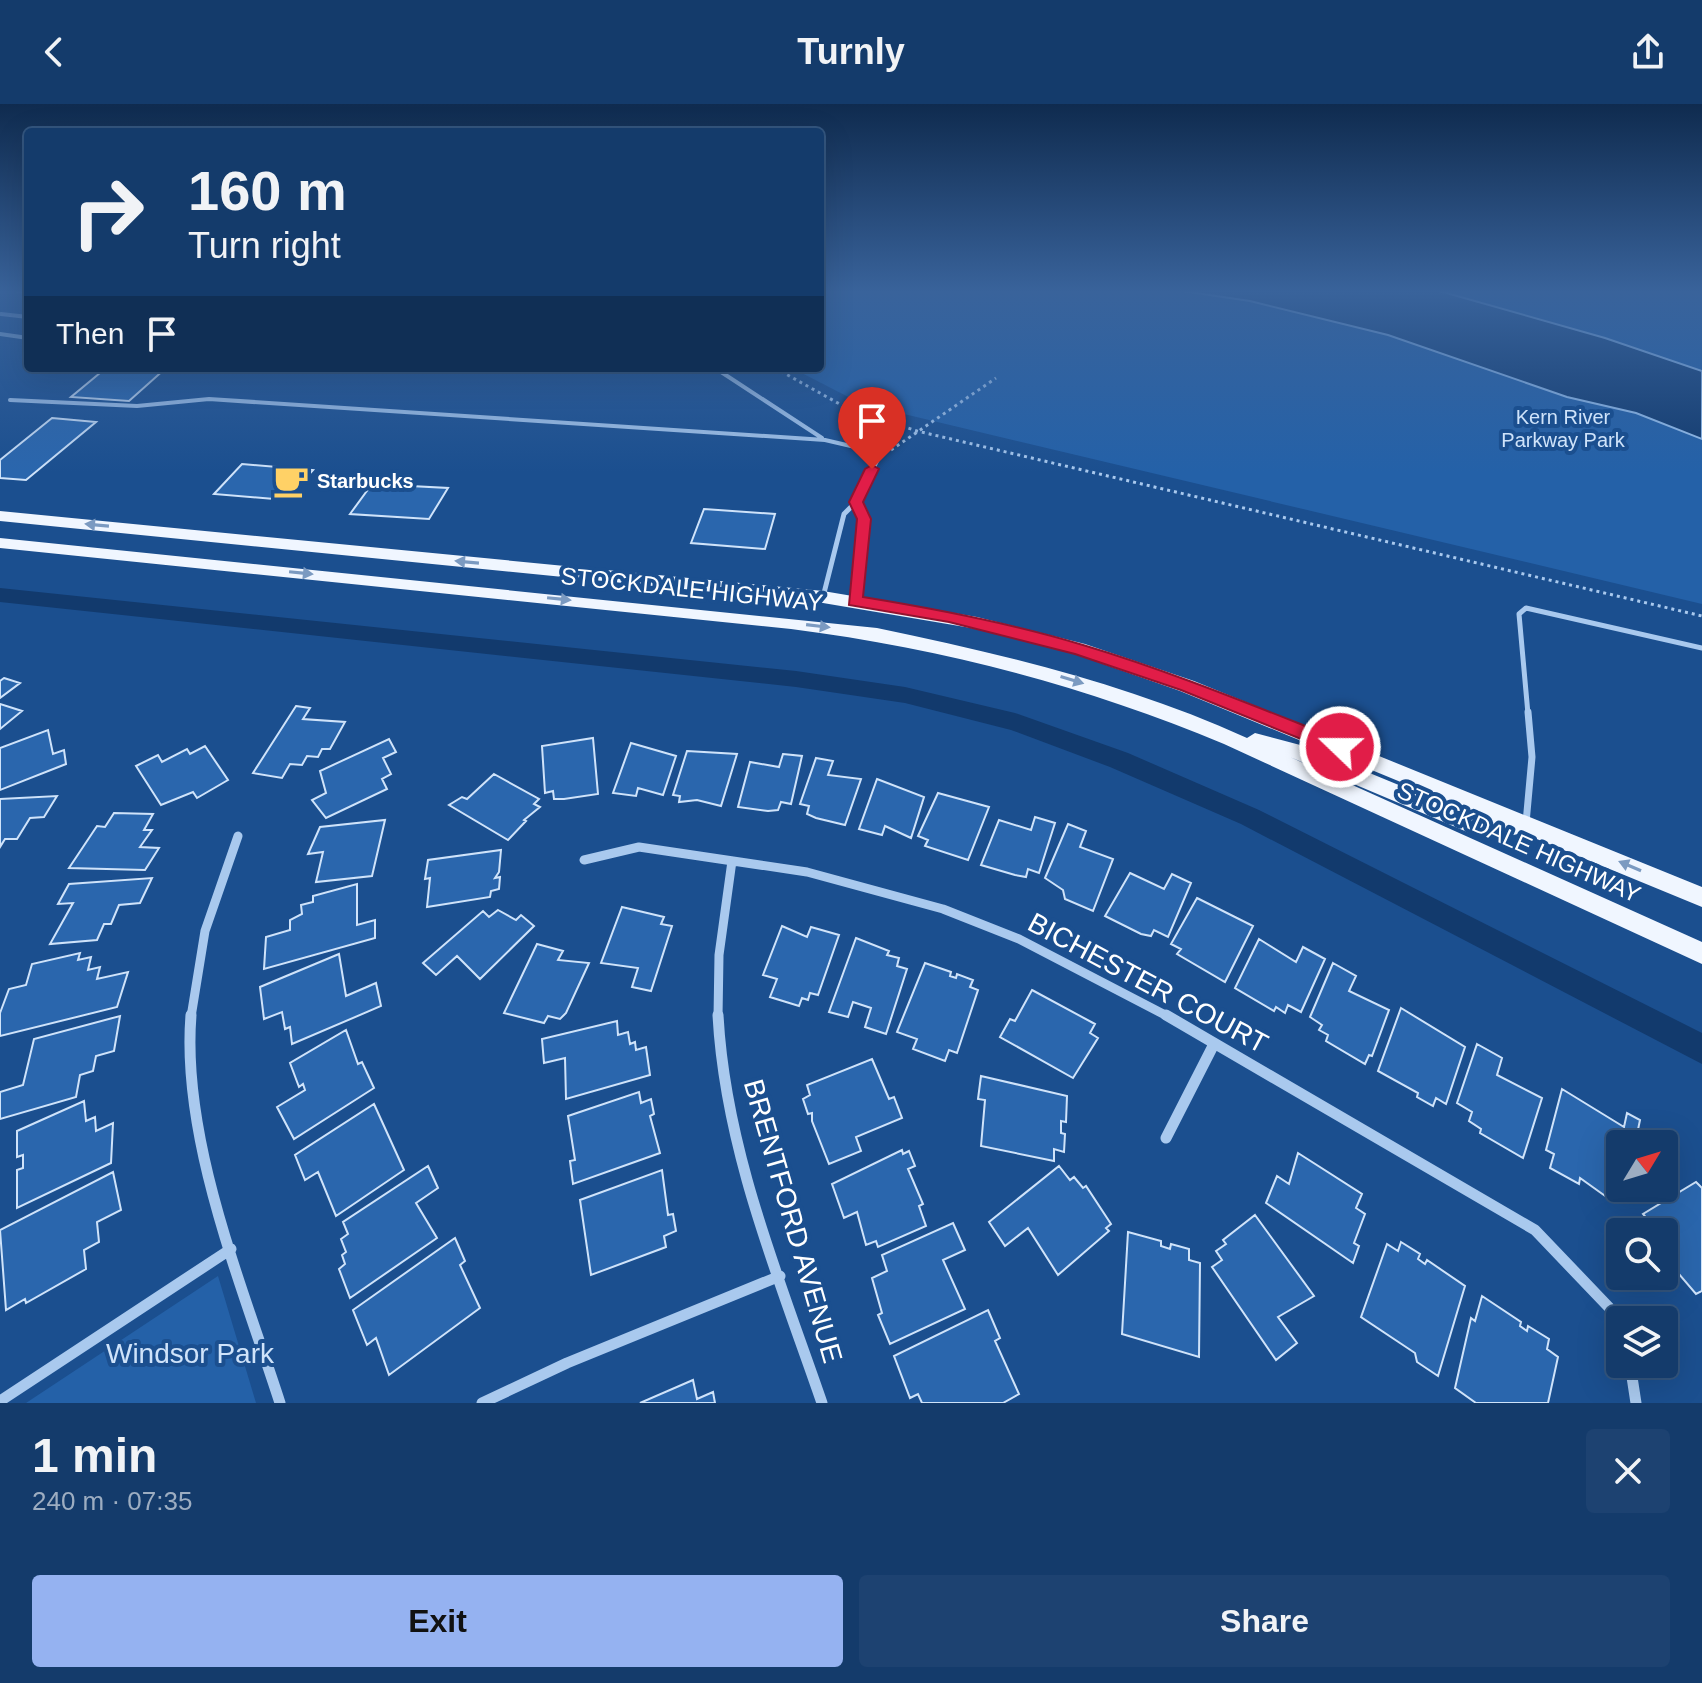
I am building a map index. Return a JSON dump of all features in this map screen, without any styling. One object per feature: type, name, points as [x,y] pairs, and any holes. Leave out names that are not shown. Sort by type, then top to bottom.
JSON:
[{"type":"main road","name":"STOCKDALE HIGHWAY","points":[[0,516],[823,597],[977,623],[1114,660],[1230,703],[1702,897]]},
{"type":"main road","points":[[69,549],[116,541],[262,554],[284,544]]},
{"type":"main road","name":"STOCKDALE HIGHWAY","points":[[0,543],[877,634],[1021,665],[1123,697],[1231,739],[1702,953]]},
{"type":"main road","points":[[1231,739],[1282,745],[1472,825],[1501,829],[1526,823]]},
{"type":"street","points":[[238,836],[206,921],[195,977],[190,1036],[192,1098],[204,1161],[280,1403]]},
{"type":"street","name":"BICHESTER COURT","points":[[584,860],[639,847],[807,872],[943,909],[1082,968],[1535,1230],[1608,1306]]},
{"type":"street","name":"BRENTFORD AVENUE","points":[[732,861],[720,929],[717,989],[722,1055],[735,1126],[822,1403]]},
{"type":"street","points":[[1166,1138],[1214,1044]]},
{"type":"street","points":[[0,1401],[231,1249]]},
{"type":"street","points":[[482,1403],[567,1363],[780,1276]]},
{"type":"street","points":[[1632,1378],[1636,1403]]},
{"type":"lane","points":[[721,372],[825,440]]},
{"type":"lane","points":[[10,400],[137,406],[209,399],[825,440],[881,453],[856,502],[844,514],[823,597]]},
{"type":"lane","points":[[855,601],[864,519],[856,502]]},
{"type":"lane","points":[[1526,823],[1532,757],[1519,614],[1526,608],[1539,609],[1702,648]]},
{"type":"path","points":[[782,372],[845,407],[917,431],[1702,616]]},
{"type":"path","points":[[881,453],[899,448],[917,431],[996,378]]},
{"type":"green space","name":"Kern River Parkway Park","points":[[824,351],[1702,351],[1702,604],[862,404],[800,372],[824,372]]},
{"type":"green space","name":"Windsor Park","points":[[218,1276],[256,1403],[26,1403]]},
{"type":"shaded area","points":[[1433,351],[1642,351],[1702,371],[1702,439],[1636,413],[1567,397]]},
{"type":"building","points":[[101,372],[162,372],[129,401],[71,397]]},
{"type":"building","points":[[52,418],[96,422],[26,480],[0,478],[0,460]]},
{"type":"building","points":[[242,464],[313,470],[286,500],[214,494]]},
{"type":"building","points":[[372,484],[448,488],[429,519],[350,514]]},
{"type":"building","points":[[704,509],[775,514],[765,549],[691,543]]},
{"type":"building","points":[[4,678],[20,683],[0,698],[0,681]]},
{"type":"building","points":[[0,704],[22,711],[0,729]]},
{"type":"building","points":[[296,706],[310,708],[303,719],[345,722],[330,749],[322,749],[318,757],[307,756],[302,765],[290,764],[282,778],[253,773]]},
{"type":"building","points":[[48,730],[53,754],[64,750],[66,764],[0,790],[0,748]]},
{"type":"building","points":[[593,738],[598,794],[554,799],[553,791],[545,793],[542,746]]},
{"type":"building","points":[[389,739],[396,752],[383,758],[391,774],[382,779],[387,789],[326,818],[312,800],[326,793],[320,771]]},
{"type":"building","points":[[631,743],[676,756],[663,795],[638,788],[636,796],[613,793]]},
{"type":"building","points":[[205,746],[228,780],[197,798],[193,792],[161,805],[136,766],[158,755],[162,762],[187,749],[190,754]]},
{"type":"building","points":[[687,751],[737,754],[721,806],[697,800],[679,802],[680,796],[673,795]]},
{"type":"building","points":[[783,754],[802,756],[791,804],[781,802],[778,810],[768,811],[738,807],[750,762],[779,767]]},
{"type":"building","points":[[816,758],[833,761],[828,775],[861,779],[845,825],[807,814],[809,806],[800,804]]},
{"type":"building","points":[[494,774],[539,799],[534,804],[540,807],[524,820],[508,840],[449,805],[462,797],[467,799]]},
{"type":"building","points":[[877,779],[924,797],[911,838],[885,826],[882,835],[859,829]]},
{"type":"building","points":[[938,793],[989,807],[968,860],[925,846],[928,840],[918,836]]},
{"type":"building","points":[[57,796],[44,817],[30,818],[17,839],[5,839],[0,847],[0,799]]},
{"type":"building","points":[[114,813],[153,814],[144,830],[152,830],[140,847],[159,848],[145,870],[69,868],[97,826],[105,827]]},
{"type":"building","points":[[1035,817],[1055,823],[1039,873],[1028,869],[1026,877],[981,865],[999,820],[1031,830]]},
{"type":"building","points":[[385,820],[372,876],[316,882],[323,852],[308,854],[320,827]]},
{"type":"building","points":[[1068,824],[1086,831],[1080,847],[1113,859],[1093,911],[1065,899],[1063,890],[1045,878]]},
{"type":"building","points":[[501,850],[499,872],[495,878],[500,877],[499,889],[491,891],[490,897],[427,907],[430,878],[425,879],[428,860]]},
{"type":"building","points":[[1130,873],[1164,889],[1172,874],[1191,883],[1168,937],[1154,930],[1151,936],[1141,934],[1105,916]]},
{"type":"building","points":[[152,878],[140,903],[119,905],[111,924],[104,924],[97,940],[50,944],[73,903],[58,904],[69,884]]},
{"type":"building","points":[[357,884],[357,925],[375,920],[375,938],[264,969],[266,937],[290,930],[290,920],[302,914],[301,905],[313,902],[313,896]]},
{"type":"building","points":[[1197,898],[1253,926],[1225,982],[1177,954],[1181,949],[1171,944]]},
{"type":"building","points":[[622,907],[664,917],[661,924],[672,926],[651,991],[632,987],[638,968],[601,963]]},
{"type":"building","points":[[498,910],[516,920],[521,915],[534,926],[480,979],[457,956],[436,975],[423,963],[483,911],[489,917]]},
{"type":"building","points":[[782,926],[807,937],[811,927],[839,935],[818,995],[810,993],[808,1000],[802,998],[799,1006],[770,997],[777,979],[763,975]]},
{"type":"building","points":[[856,938],[889,951],[887,955],[899,958],[897,966],[907,969],[886,1034],[865,1027],[871,1008],[853,1002],[848,1017],[829,1012]]},
{"type":"building","points":[[1259,939],[1296,962],[1303,947],[1325,959],[1301,1012],[1288,1005],[1285,1013],[1276,1007],[1274,1011],[1235,988]]},
{"type":"building","points":[[537,944],[563,951],[558,960],[589,963],[566,1013],[560,1019],[548,1016],[544,1023],[504,1013]]},
{"type":"building","points":[[80,953],[78,960],[91,957],[88,970],[100,967],[97,979],[128,972],[117,1007],[0,1036],[0,1013],[9,989],[26,985],[32,964]]},
{"type":"building","points":[[339,954],[346,996],[376,983],[381,1006],[292,1044],[290,1027],[285,1029],[282,1012],[264,1019],[260,987]]},
{"type":"building","points":[[925,963],[951,972],[950,976],[956,978],[957,974],[973,980],[970,987],[978,990],[957,1053],[949,1050],[945,1061],[913,1049],[917,1039],[897,1032]]},
{"type":"building","points":[[1333,963],[1356,976],[1349,991],[1389,1010],[1372,1056],[1369,1055],[1365,1064],[1326,1041],[1328,1035],[1319,1030],[1322,1025],[1310,1017]]},
{"type":"building","points":[[1032,990],[1095,1024],[1090,1033],[1098,1038],[1073,1078],[1000,1037],[1010,1019],[1015,1021]]},
{"type":"building","points":[[1401,1008],[1465,1047],[1446,1104],[1436,1098],[1433,1106],[1417,1097],[1418,1093],[1378,1071]]},
{"type":"building","points":[[120,1016],[114,1051],[96,1056],[93,1071],[80,1075],[76,1097],[0,1119],[0,1092],[23,1085],[34,1039]]},
{"type":"building","points":[[617,1021],[618,1035],[628,1032],[630,1044],[635,1042],[636,1050],[646,1047],[650,1075],[566,1099],[565,1058],[544,1063],[542,1039]]},
{"type":"building","points":[[346,1030],[358,1064],[362,1062],[374,1088],[294,1139],[277,1107],[305,1090],[303,1084],[299,1087],[290,1063]]},
{"type":"building","points":[[1477,1044],[1502,1058],[1497,1075],[1542,1098],[1523,1158],[1480,1133],[1481,1129],[1469,1121],[1472,1112],[1457,1103]]},
{"type":"building","points":[[872,1059],[889,1099],[894,1097],[902,1118],[856,1137],[861,1151],[829,1164],[812,1121],[812,1113],[808,1114],[803,1099],[810,1095],[807,1085]]},
{"type":"building","points":[[981,1076],[1067,1096],[1066,1122],[1061,1121],[1061,1133],[1065,1134],[1064,1152],[1054,1149],[1054,1161],[981,1146],[985,1100],[978,1099]]},
{"type":"building","points":[[1562,1089],[1624,1127],[1627,1113],[1640,1120],[1638,1130],[1606,1130],[1606,1197],[1580,1178],[1579,1184],[1550,1168],[1554,1154],[1546,1150]]},
{"type":"building","points":[[639,1092],[641,1103],[651,1099],[654,1114],[650,1116],[660,1153],[573,1184],[570,1161],[575,1160],[568,1116]]},
{"type":"building","points":[[84,1101],[86,1121],[95,1117],[96,1131],[113,1123],[111,1163],[17,1208],[17,1170],[23,1168],[23,1155],[17,1157],[17,1131]]},
{"type":"building","points":[[374,1104],[404,1170],[336,1216],[318,1172],[305,1180],[295,1155]]},
{"type":"building","points":[[902,1150],[903,1154],[909,1151],[915,1166],[908,1169],[923,1204],[919,1206],[926,1226],[878,1247],[876,1241],[866,1245],[857,1212],[844,1218],[832,1184]]},
{"type":"building","points":[[1298,1153],[1362,1194],[1356,1208],[1365,1214],[1354,1243],[1359,1246],[1353,1263],[1266,1203],[1277,1176],[1289,1184]]},
{"type":"building","points":[[428,1166],[438,1188],[416,1203],[437,1238],[350,1298],[339,1269],[345,1264],[342,1255],[346,1252],[341,1239],[348,1234],[343,1222]]},
{"type":"building","points":[[1059,1166],[1070,1180],[1074,1177],[1083,1188],[1086,1186],[1111,1224],[1106,1228],[1109,1231],[1058,1275],[1028,1228],[1005,1246],[989,1222]]},
{"type":"building","points":[[662,1170],[668,1215],[673,1214],[676,1231],[664,1236],[666,1247],[591,1275],[580,1200]]},
{"type":"building","points":[[113,1172],[121,1210],[97,1222],[99,1242],[84,1250],[86,1269],[26,1303],[25,1299],[6,1310],[0,1230]]},
{"type":"building","points":[[1696,1182],[1702,1188],[1702,1291],[1696,1294],[1678,1273],[1678,1218],[1646,1218],[1643,1214],[1663,1202],[1678,1202],[1678,1193]]},
{"type":"building","points":[[1255,1215],[1314,1296],[1278,1317],[1297,1343],[1276,1360],[1212,1267],[1222,1260],[1216,1251],[1226,1244],[1223,1240]]},
{"type":"building","points":[[953,1223],[965,1250],[943,1260],[965,1309],[890,1344],[878,1315],[882,1313],[872,1278],[887,1271],[882,1255]]},
{"type":"building","points":[[1128,1232],[1161,1241],[1161,1246],[1170,1249],[1171,1244],[1189,1249],[1189,1260],[1200,1263],[1199,1357],[1122,1334]]},
{"type":"building","points":[[455,1238],[465,1261],[460,1265],[480,1308],[389,1375],[376,1338],[367,1345],[353,1310]]},
{"type":"building","points":[[1401,1242],[1420,1254],[1418,1259],[1425,1264],[1427,1260],[1465,1286],[1438,1376],[1417,1362],[1415,1353],[1361,1317],[1387,1244],[1398,1251]]},
{"type":"building","points":[[1482,1296],[1521,1322],[1520,1326],[1527,1331],[1528,1326],[1549,1339],[1547,1349],[1558,1357],[1548,1403],[1476,1403],[1455,1388],[1471,1318],[1475,1321]]},
{"type":"building","points":[[988,1310],[1000,1338],[995,1341],[1019,1394],[1003,1403],[922,1403],[918,1394],[910,1398],[894,1356]]},
{"type":"building","points":[[693,1380],[697,1399],[713,1392],[715,1403],[640,1403]]},
{"type":"waterway","points":[[0,595],[796,679],[905,695],[1015,722],[1119,760],[1250,817],[1702,1049]]},
{"type":"place","name":"Starbucks","points":[[291,481]]},
{"type":"route","points":[[872,469],[856,502],[864,519],[855,601],[949,616],[1079,649],[1187,686],[1340,747]]}]
